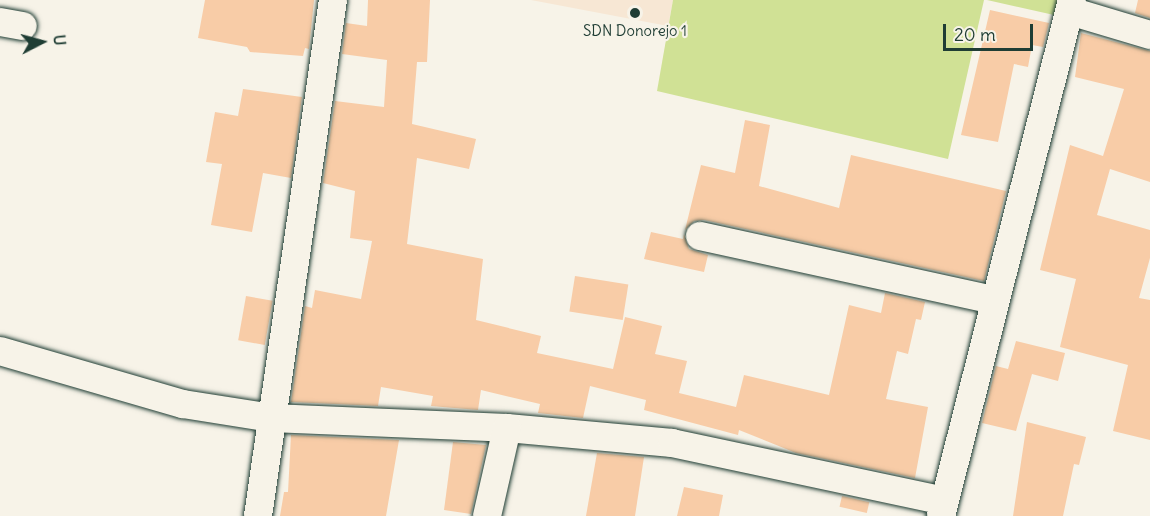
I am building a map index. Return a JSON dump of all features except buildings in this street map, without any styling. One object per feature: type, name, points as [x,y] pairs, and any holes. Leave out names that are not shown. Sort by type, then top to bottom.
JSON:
[{"type":"street","points":[[258,516],[333,0]]},
{"type":"street","points":[[0,351],[183,404],[271,418],[507,428],[672,443],[942,508],[1071,6],[1150,34]]},
{"type":"street","points":[[700,236],[994,300]]},
{"type":"street","points":[[488,516],[507,428]]},
{"type":"shaded area","name":"SDN Donorejo 1","points":[[531,0],[673,0],[668,26]]},
{"type":"green space","points":[[673,0],[984,0],[948,159],[657,91]]},
{"type":"green space","points":[[987,0],[1058,0],[1054,15]]},
{"type":"place","name":"SDN Donorejo 1","points":[[635,13]]}]
